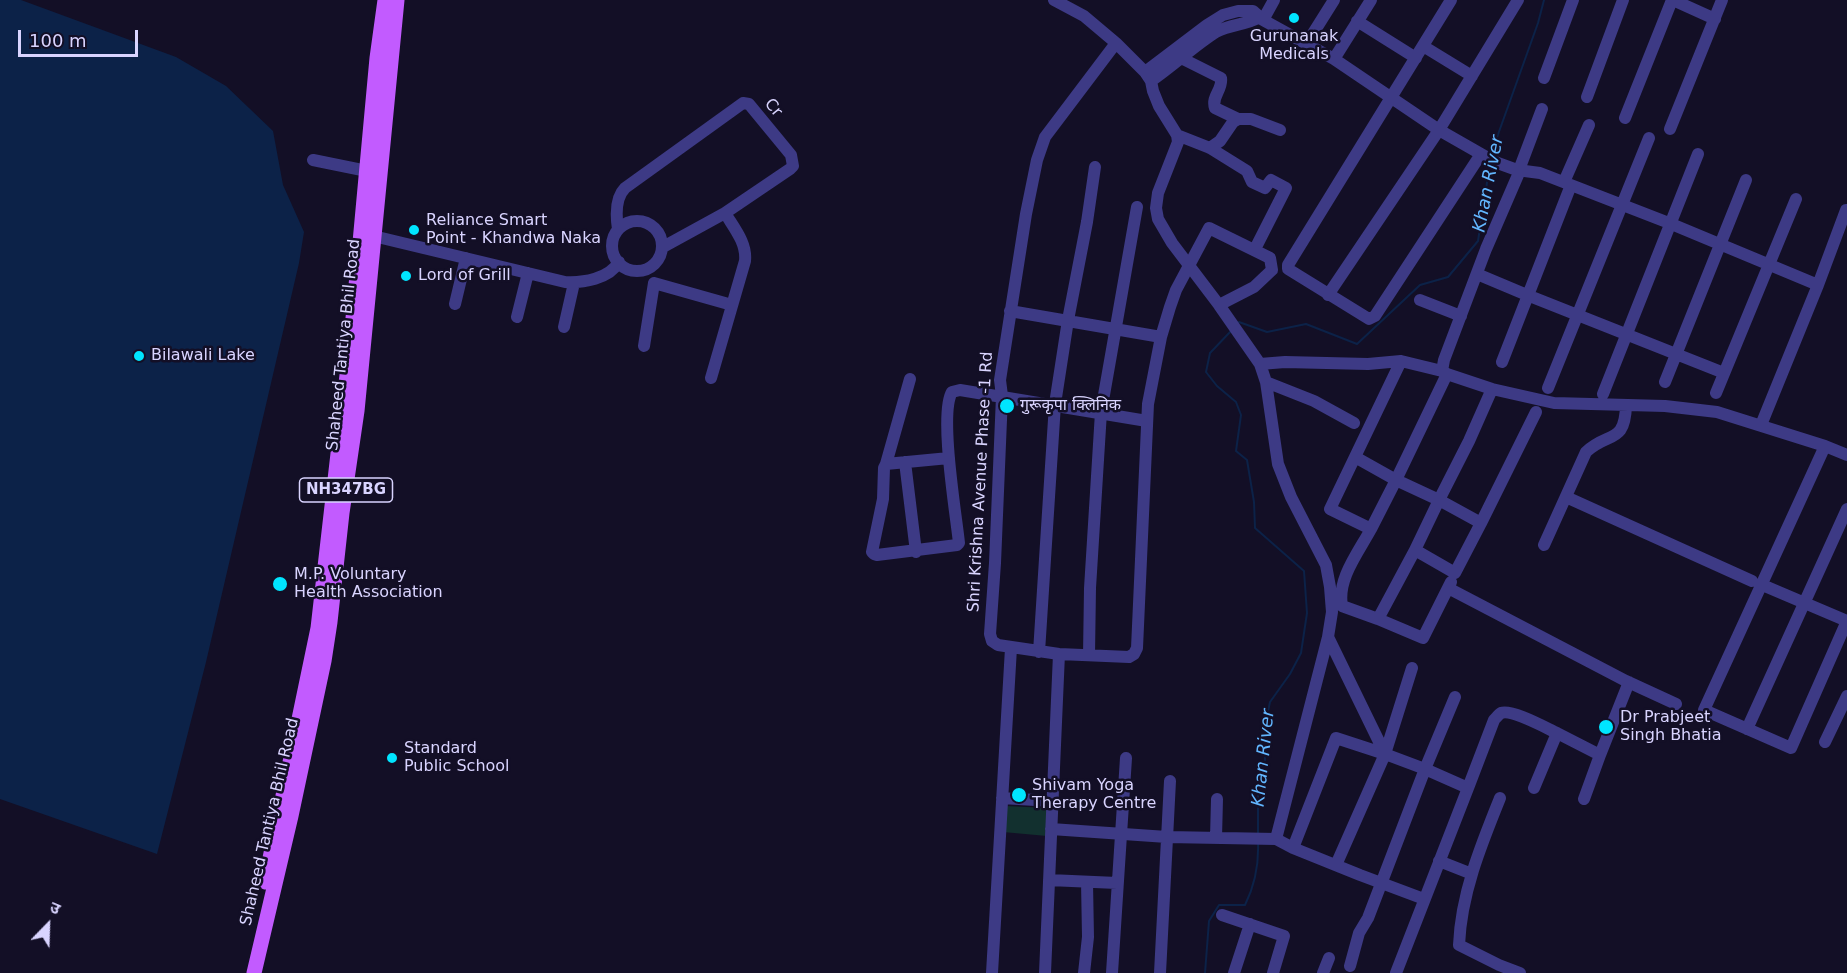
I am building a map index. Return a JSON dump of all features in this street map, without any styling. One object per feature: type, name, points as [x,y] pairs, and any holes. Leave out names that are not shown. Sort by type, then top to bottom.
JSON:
[{"type":"main road","name":"Shaheed Tantiya Bhil Road","points":[[254,973],[291,816],[325,651],[357,411],[367,234],[367,171],[385,0]]},
{"type":"main road","name":"Shaheed Tantiya Bhil Road","points":[[244,973],[262,898],[318,628],[350,351],[397,0]]},
{"type":"street","points":[[1054,0],[1084,16],[1116,43],[1148,77],[1159,106],[1177,135],[1178,142],[1158,193],[1156,208],[1162,227],[1260,364],[1266,382],[1278,464],[1291,497],[1326,565],[1332,612],[1328,638],[1263,839]]},
{"type":"street","points":[[1223,15],[1228,0]]},
{"type":"street","points":[[1148,77],[1183,58],[1227,26],[1251,22],[1258,12],[1274,0]]},
{"type":"street","points":[[1307,43],[1334,0]]},
{"type":"street","points":[[1334,59],[1371,0]]},
{"type":"street","points":[[1451,0],[1288,265],[1288,269],[1369,320],[1376,316],[1482,155]]},
{"type":"street","points":[[1328,295],[1439,130],[1518,0]]},
{"type":"street","points":[[1544,78],[1573,0]]},
{"type":"street","points":[[1587,97],[1623,0]]},
{"type":"street","points":[[1625,118],[1672,0],[1715,19]]},
{"type":"street","points":[[1670,129],[1722,0]]},
{"type":"street","points":[[1148,77],[1207,25],[1223,15],[1238,11],[1258,12],[1334,59],[1439,130],[1495,162],[1518,170],[1540,172],[1818,285]]},
{"type":"street","points":[[1357,21],[1416,58]]},
{"type":"street","name":"Shri Krishna Avenue Phase -1 Rd","points":[[1011,648],[992,641],[990,634],[1002,396],[1001,365],[1026,214],[1037,160],[1045,137],[1116,43]]},
{"type":"street","points":[[1423,46],[1472,76]]},
{"type":"street","points":[[1183,58],[1221,78],[1222,83],[1214,99],[1215,108],[1238,119],[1251,119],[1280,130]]},
{"type":"street","name":"Cr","points":[[618,229],[619,194],[625,188],[746,103],[790,155],[793,166],[725,213],[663,247]]},
{"type":"street","points":[[1536,412],[1423,638],[1342,606],[1340,595],[1344,578],[1396,480],[1444,368],[1461,316],[1518,176],[1518,170],[1542,109]]},
{"type":"street","points":[[1210,148],[1220,141],[1233,122],[1238,119]]},
{"type":"street","points":[[1502,362],[1589,124]]},
{"type":"street","points":[[1177,135],[1210,148],[1247,171],[1252,182],[1265,188],[1271,180],[1286,188],[1255,249]]},
{"type":"street","points":[[1548,388],[1650,138]]},
{"type":"street","points":[[1603,394],[1698,154]]},
{"type":"street","points":[[313,160],[367,171]]},
{"type":"street","points":[[1039,652],[1055,404],[1095,167]]},
{"type":"street","points":[[1665,382],[1746,180]]},
{"type":"street","points":[[1716,393],[1796,199]]},
{"type":"street","points":[[1089,655],[1090,588],[1101,412],[1137,207]]},
{"type":"street","points":[[1761,425],[1818,285],[1843,232],[1846,210]]},
{"type":"street","points":[[711,378],[746,252],[744,243],[725,213]]},
{"type":"street","points":[[638,220],[654,227],[658,231],[663,247],[657,262],[641,270],[629,269],[619,262],[612,246],[618,229],[638,220]]},
{"type":"street","points":[[992,973],[1011,648],[1059,654],[1129,657],[1134,654],[1137,648],[1148,404],[1161,337],[1176,290],[1209,228],[1270,258],[1272,270],[1254,287],[1219,305]]},
{"type":"street","points":[[367,234],[565,282],[574,283],[608,274],[619,262]]},
{"type":"street","points":[[455,304],[466,258]]},
{"type":"street","points":[[647,269],[654,283],[732,305]]},
{"type":"street","points":[[517,317],[528,273]]},
{"type":"street","points":[[1477,274],[1724,373]]},
{"type":"street","points":[[564,327],[574,283]]},
{"type":"street","points":[[644,346],[654,283]]},
{"type":"street","points":[[1420,300],[1461,316]]},
{"type":"street","points":[[1010,310],[1161,337]]},
{"type":"street","points":[[1260,364],[1286,362],[1368,364],[1401,361],[1444,368],[1492,389],[1554,403],[1665,406],[1717,412],[1847,455]]},
{"type":"street","points":[[1371,530],[1330,509],[1401,361]]},
{"type":"street","points":[[910,379],[884,468],[883,499],[873,552],[877,555],[916,552],[959,543],[949,458],[947,408],[948,398],[952,392],[960,390],[1002,396],[1147,421]]},
{"type":"street","points":[[1266,382],[1314,401],[1354,423]]},
{"type":"street","points":[[1378,619],[1415,550],[1492,389]]},
{"type":"street","points":[[1544,545],[1586,452],[1621,431],[1625,424],[1626,405]]},
{"type":"street","points":[[1566,497],[1756,583],[1847,621],[1791,748],[1704,710],[1756,583],[1825,446]]},
{"type":"street","points":[[886,464],[949,458]]},
{"type":"street","points":[[1355,458],[1481,523]]},
{"type":"street","points":[[905,462],[916,552]]},
{"type":"street","points":[[1747,729],[1847,509]]},
{"type":"street","points":[[1415,550],[1455,573]]},
{"type":"street","points":[[1448,588],[1676,704]]},
{"type":"street","points":[[1328,638],[1385,754]]},
{"type":"street","points":[[1045,973],[1059,654]]},
{"type":"street","points":[[1336,865],[1385,754],[1412,668]]},
{"type":"street","points":[[1584,799],[1629,682]]},
{"type":"street","points":[[1825,742],[1847,696]]},
{"type":"street","points":[[1350,966],[1359,933],[1368,918],[1455,697]]},
{"type":"street","points":[[1396,973],[1494,720],[1501,713],[1513,714],[1600,755]]},
{"type":"street","points":[[1534,788],[1557,733]]},
{"type":"street","points":[[1293,848],[1336,738],[1425,769],[1468,788]]},
{"type":"street","points":[[1112,973],[1125,758]]},
{"type":"street","points":[[1160,973],[1170,781]]},
{"type":"street","points":[[1002,798],[1052,801]]},
{"type":"street","points":[[1500,798],[1472,874],[1460,921],[1458,945],[1520,973]]},
{"type":"street","points":[[1216,838],[1217,799]]},
{"type":"street","points":[[1051,829],[1120,835],[1263,839],[1293,848],[1424,899]]},
{"type":"street","points":[[1439,861],[1472,874]]},
{"type":"street","points":[[1049,880],[1117,883]]},
{"type":"street","points":[[1084,973],[1088,937],[1087,882]]},
{"type":"street","points":[[1222,915],[1250,924],[1286,930],[1273,973]]},
{"type":"street","points":[[1234,973],[1250,924]]},
{"type":"street","points":[[1323,973],[1329,958]]},
{"type":"green space","points":[[1005,806],[1048,808],[1047,836],[1003,832]]},
{"type":"water","name":"Bilawali Lake","points":[[0,0],[21,0],[176,57],[226,86],[273,131],[283,185],[304,232],[299,263],[206,662],[157,854],[0,799]]},
{"type":"waterway","name":"Khan River","points":[[1491,154],[1538,23],[1544,0]]},
{"type":"waterway","name":"Khan River","points":[[1237,324],[1239,322],[1267,332],[1306,324],[1357,344],[1420,285],[1448,277],[1478,241],[1490,163]]},
{"type":"waterway","name":"Khan River","points":[[1231,331],[1210,353],[1206,372],[1217,386],[1236,402],[1241,415],[1236,451],[1247,460],[1254,502],[1255,528],[1304,571],[1307,613],[1301,653],[1290,674],[1270,702],[1265,725],[1265,760],[1258,789],[1258,833]]},
{"type":"waterway","name":"Khan River","points":[[1205,973],[1209,921],[1219,905],[1245,905],[1256,875],[1258,842]]},
{"type":"place","name":"Gurunanak Medicals","points":[[1294,18]]},
{"type":"place","name":"Reliance Smart Point - Khandwa Naka","points":[[414,230]]},
{"type":"place","name":"Lord of Grill","points":[[406,276]]},
{"type":"place","name":"Bilawali Lake","points":[[139,356]]},
{"type":"place","name":"गुरूकृपा क्लिनिक","points":[[1007,406]]},
{"type":"place","name":"M.P. Voluntary Health Association","points":[[280,584]]},
{"type":"place","name":"Dr Prabjeet Singh Bhatia","points":[[1606,727]]},
{"type":"place","name":"Standard Public School","points":[[392,758]]},
{"type":"place","name":"Shivam Yoga Therapy Centre","points":[[1019,795]]}]
